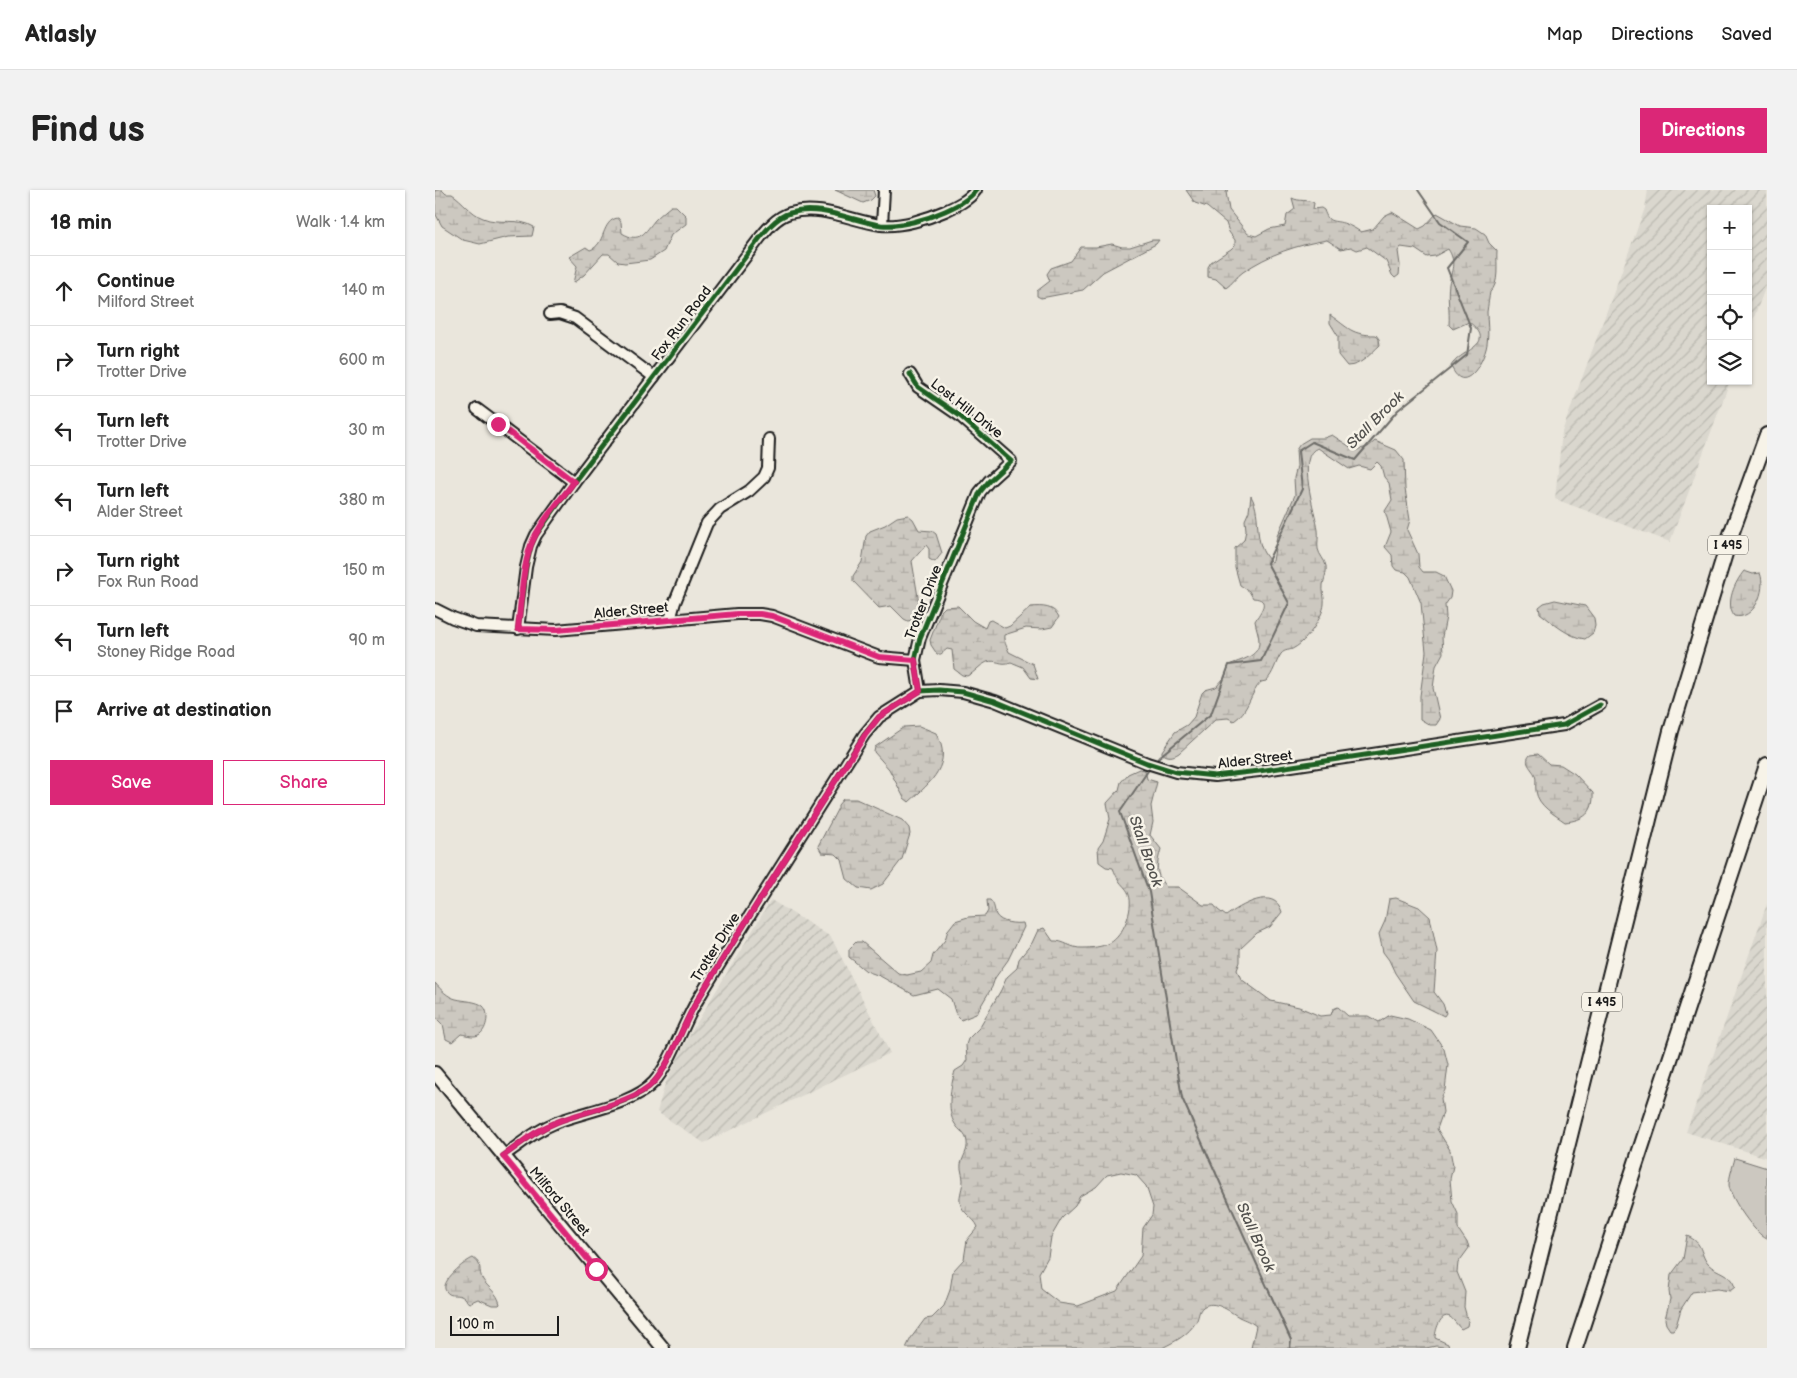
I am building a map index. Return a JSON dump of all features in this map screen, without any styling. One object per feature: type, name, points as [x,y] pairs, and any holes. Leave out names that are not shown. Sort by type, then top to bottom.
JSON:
[{"type":"highway","name":"I 495","points":[[1517,1348],[1673,723],[1730,537],[1767,435]]},
{"type":"highway","points":[[1575,1348],[1767,766]]},
{"type":"main road","name":"Milford Street","points":[[435,1074],[663,1348]]},
{"type":"street","points":[[882,225],[884,190]]},
{"type":"street","name":"Fox Run Road","points":[[518,629],[526,567],[531,546],[541,527],[756,243],[779,218],[789,213],[811,211],[882,225],[914,221],[939,214],[958,205],[977,190]]},
{"type":"street","points":[[550,314],[559,313],[575,318],[654,377]]},
{"type":"street","name":"Lost Hill Drive","points":[[910,374],[918,387],[960,416],[1011,461]]},
{"type":"street","points":[[477,409],[574,482]]},
{"type":"street","points":[[670,620],[675,602],[707,523],[720,509],[749,491],[764,477],[768,468],[769,439]]},
{"type":"street","name":"Trotter Drive","points":[[503,1156],[533,1133],[558,1122],[625,1099],[644,1090],[655,1081],[667,1062],[696,1003],[865,735],[879,717],[920,691],[915,660],[920,638],[980,492],[1011,461]]},
{"type":"street","name":"Alder Street","points":[[435,609],[476,626],[556,630],[737,614],[772,616],[879,657],[915,660]]},
{"type":"street","name":"Alder Street","points":[[920,691],[963,692],[995,701],[1147,763],[1176,772],[1215,776],[1564,725],[1600,704]]},
{"type":"shaded area","points":[[1648,190],[1767,190],[1767,283],[1752,322],[1752,205],[1707,205],[1707,385],[1729,385],[1670,542],[1555,499],[1562,432],[1645,208]]},
{"type":"shaded area","points":[[771,900],[831,937],[890,1053],[704,1143],[657,1112],[665,1084],[693,1029]]},
{"type":"shaded area","points":[[1767,904],[1767,1158],[1686,1132]]},
{"type":"green space","points":[[435,190],[442,190],[446,194],[452,194],[474,213],[483,218],[528,224],[534,227],[532,236],[508,237],[480,244],[463,240],[442,226],[435,213]]},
{"type":"green space","points":[[835,190],[873,190],[875,196],[863,203]]},
{"type":"green space","points":[[1186,190],[1229,190],[1226,192],[1229,210],[1248,234],[1256,236],[1269,229],[1285,226],[1287,215],[1295,209],[1292,198],[1312,202],[1314,203],[1313,209],[1321,208],[1330,220],[1346,224],[1361,232],[1373,229],[1384,216],[1392,212],[1419,229],[1425,226],[1437,213],[1460,226],[1476,228],[1485,234],[1489,243],[1497,251],[1497,273],[1495,284],[1490,292],[1487,312],[1487,344],[1478,366],[1468,377],[1462,378],[1456,375],[1451,366],[1479,342],[1480,336],[1469,322],[1453,329],[1449,325],[1448,289],[1453,262],[1448,249],[1435,256],[1427,257],[1415,249],[1401,247],[1398,251],[1399,275],[1395,278],[1386,261],[1367,247],[1357,250],[1351,247],[1341,249],[1327,240],[1273,255],[1243,272],[1226,288],[1216,279],[1208,277],[1208,267],[1211,262],[1235,245],[1235,240],[1229,232],[1226,223],[1207,207],[1195,203]]},
{"type":"green space","points":[[671,206],[676,206],[686,216],[686,224],[671,235],[664,251],[650,260],[625,263],[618,262],[609,254],[603,254],[584,275],[573,283],[577,266],[569,257],[586,247],[590,250],[595,247],[609,223],[618,218],[621,222],[622,233],[638,237]]},
{"type":"green space","points":[[1152,240],[1159,240],[1156,244],[1103,272],[1083,290],[1041,298],[1037,296],[1037,291],[1050,281],[1047,274],[1051,268],[1071,261],[1081,247],[1112,244],[1130,247]]},
{"type":"green space","points":[[1330,315],[1355,332],[1376,335],[1380,345],[1361,362],[1347,366],[1338,355],[1338,336],[1330,323]]},
{"type":"green space","points":[[1332,435],[1355,450],[1368,447],[1375,441],[1396,450],[1404,460],[1405,489],[1410,520],[1407,530],[1418,554],[1419,567],[1423,572],[1436,572],[1444,576],[1451,591],[1450,598],[1445,605],[1446,617],[1442,637],[1443,653],[1436,666],[1433,688],[1440,719],[1436,725],[1430,725],[1420,719],[1420,696],[1426,652],[1421,603],[1410,577],[1405,572],[1396,570],[1393,566],[1392,555],[1385,547],[1391,532],[1385,511],[1392,500],[1389,483],[1377,462],[1370,469],[1359,466],[1349,469],[1318,448],[1311,453],[1307,472],[1318,530],[1318,549],[1326,566],[1323,587],[1324,604],[1321,616],[1299,645],[1281,654],[1271,675],[1266,681],[1261,682],[1257,686],[1239,717],[1234,721],[1228,718],[1216,719],[1179,753],[1171,756],[1164,755],[1162,751],[1175,732],[1187,725],[1194,717],[1202,693],[1205,690],[1216,687],[1225,677],[1229,665],[1249,657],[1256,651],[1258,646],[1259,638],[1255,621],[1262,610],[1263,603],[1259,599],[1253,598],[1249,591],[1240,585],[1235,567],[1235,548],[1244,540],[1245,520],[1249,511],[1251,496],[1256,512],[1261,547],[1271,562],[1273,561],[1277,536],[1295,495],[1296,450],[1300,444],[1310,438],[1324,438]]},
{"type":"green space","points":[[908,515],[913,519],[919,530],[932,531],[936,534],[942,553],[935,562],[929,559],[929,549],[926,545],[912,561],[919,603],[918,610],[912,620],[908,621],[891,606],[879,608],[853,581],[853,576],[862,562],[866,536],[870,531],[885,525],[897,517]]},
{"type":"green space","points":[[1744,571],[1753,574],[1760,573],[1762,588],[1753,609],[1747,614],[1734,616],[1731,611],[1732,593]]},
{"type":"green space","points":[[1555,600],[1585,606],[1594,618],[1595,626],[1593,633],[1585,639],[1573,636],[1540,613],[1539,607],[1544,603]]},
{"type":"green space","points":[[958,606],[973,621],[985,628],[988,621],[991,620],[1005,628],[1010,626],[1031,607],[1043,607],[1057,613],[1059,617],[1052,627],[1042,629],[1026,628],[1004,635],[1009,652],[1033,664],[1038,679],[1031,678],[1023,667],[1011,662],[993,661],[982,665],[970,675],[962,675],[954,669],[952,650],[947,649],[941,654],[937,654],[930,640],[941,611],[945,607]]},
{"type":"green space","points":[[919,726],[936,733],[941,744],[941,763],[932,780],[909,802],[904,798],[889,769],[874,752],[875,747],[904,727]]},
{"type":"green space","points":[[1538,754],[1549,764],[1561,765],[1575,774],[1593,793],[1592,806],[1587,814],[1578,819],[1565,822],[1543,805],[1537,796],[1536,777],[1527,761],[1530,755]]},
{"type":"green space","points":[[1139,769],[1145,770],[1147,779],[1157,782],[1151,806],[1153,822],[1150,835],[1161,849],[1158,859],[1158,873],[1166,887],[1178,887],[1203,905],[1214,905],[1226,916],[1256,900],[1272,900],[1278,904],[1282,912],[1270,927],[1257,933],[1240,949],[1240,962],[1237,970],[1241,979],[1271,1001],[1299,1007],[1320,1016],[1331,1015],[1333,1009],[1338,1007],[1348,1016],[1368,1016],[1379,1022],[1390,1015],[1408,1019],[1431,1030],[1444,1049],[1448,1065],[1445,1090],[1441,1098],[1443,1112],[1437,1129],[1450,1150],[1453,1166],[1450,1179],[1452,1201],[1458,1214],[1458,1229],[1469,1248],[1458,1263],[1457,1272],[1465,1292],[1464,1307],[1468,1321],[1467,1326],[1461,1329],[1450,1317],[1446,1316],[1439,1323],[1436,1331],[1435,1338],[1448,1344],[1449,1348],[1436,1346],[1426,1348],[1251,1348],[1256,1326],[1212,1304],[1201,1309],[1193,1327],[1177,1340],[1162,1348],[906,1348],[925,1319],[932,1318],[944,1306],[950,1290],[953,1271],[964,1259],[967,1240],[978,1227],[963,1210],[960,1202],[963,1180],[961,1164],[967,1142],[964,1134],[952,1119],[950,1105],[955,1071],[963,1066],[967,1060],[966,1045],[968,1039],[979,1028],[1007,977],[1017,968],[1019,959],[1032,943],[1038,930],[1044,928],[1053,941],[1079,948],[1110,943],[1119,935],[1129,914],[1130,901],[1127,890],[1113,868],[1106,867],[1099,862],[1098,848],[1103,841],[1110,819],[1107,803],[1119,790],[1121,782],[1128,774]],"holes":[[[1121,1172],[1136,1175],[1146,1186],[1153,1207],[1152,1215],[1143,1228],[1141,1256],[1117,1291],[1078,1306],[1059,1303],[1041,1289],[1039,1273],[1048,1257],[1051,1237],[1062,1218],[1075,1206],[1080,1196],[1096,1187],[1107,1175]]]},
{"type":"green space","points":[[843,799],[856,799],[902,820],[909,828],[910,834],[902,859],[883,884],[871,890],[858,888],[847,879],[842,860],[836,854],[822,853],[818,846],[838,805]]},
{"type":"green space","points":[[1396,898],[1419,907],[1430,917],[1437,951],[1434,992],[1443,1004],[1446,1013],[1444,1016],[1414,1001],[1383,952],[1379,934],[1385,921],[1389,899]]},
{"type":"green space","points":[[987,900],[990,900],[993,904],[998,918],[1008,922],[1023,923],[1024,927],[1008,960],[995,978],[992,987],[976,1014],[961,1020],[956,1015],[951,999],[938,989],[914,995],[880,976],[866,971],[849,957],[849,949],[856,942],[862,942],[898,973],[907,975],[921,972],[931,963],[933,955],[945,940],[948,930],[955,921],[968,917],[985,916],[988,911]]},
{"type":"green space","points":[[435,983],[453,998],[474,1002],[483,1006],[487,1020],[480,1034],[473,1036],[461,1034],[452,1042],[446,1039],[443,1025],[435,1017]]},
{"type":"green space","points":[[1735,1158],[1767,1168],[1767,1239],[1750,1223],[1730,1191],[1730,1175]]},
{"type":"green space","points":[[1687,1236],[1699,1245],[1708,1264],[1730,1278],[1735,1287],[1730,1291],[1717,1289],[1692,1292],[1681,1309],[1676,1326],[1673,1330],[1670,1330],[1665,1319],[1670,1299],[1671,1275],[1683,1259]]},
{"type":"green space","points":[[473,1258],[479,1265],[483,1280],[497,1296],[499,1305],[492,1305],[478,1299],[469,1303],[459,1295],[451,1295],[446,1291],[446,1282],[449,1277],[464,1263]]},
{"type":"waterway","name":"Stall Brook","points":[[1155,763],[1159,757],[1211,714],[1229,665],[1261,661],[1289,603],[1267,563],[1302,489],[1298,451],[1312,442],[1355,460],[1398,410],[1467,355],[1471,328],[1447,268],[1468,242],[1440,222],[1418,190]]},
{"type":"waterway","name":"Stall Brook","points":[[1150,768],[1120,812],[1149,892],[1182,1098],[1291,1340],[1290,1348]]},
{"type":"cycle path","points":[[518,629],[526,567],[536,535],[574,482],[759,238],[771,225],[785,215],[801,211],[836,214],[881,225],[905,224],[930,217],[958,205],[976,190]]},
{"type":"cycle path","points":[[503,1156],[542,1129],[568,1118],[609,1106],[634,1096],[654,1082],[666,1065],[697,1001],[864,735],[879,717],[920,691],[915,660],[920,638],[980,492],[1011,461],[960,416],[918,387],[910,374]]},
{"type":"cycle path","points":[[920,691],[963,692],[995,701],[1147,763],[1176,772],[1215,776],[1564,725],[1600,705]]},
{"type":"route","points":[[498,424],[574,482],[541,527],[531,546],[526,567],[518,629],[556,630],[737,614],[760,614],[772,616],[879,657],[915,660],[920,691],[879,717],[865,735],[696,1003],[667,1062],[655,1081],[644,1090],[625,1099],[558,1122],[533,1133],[503,1156],[596,1269]]}]
